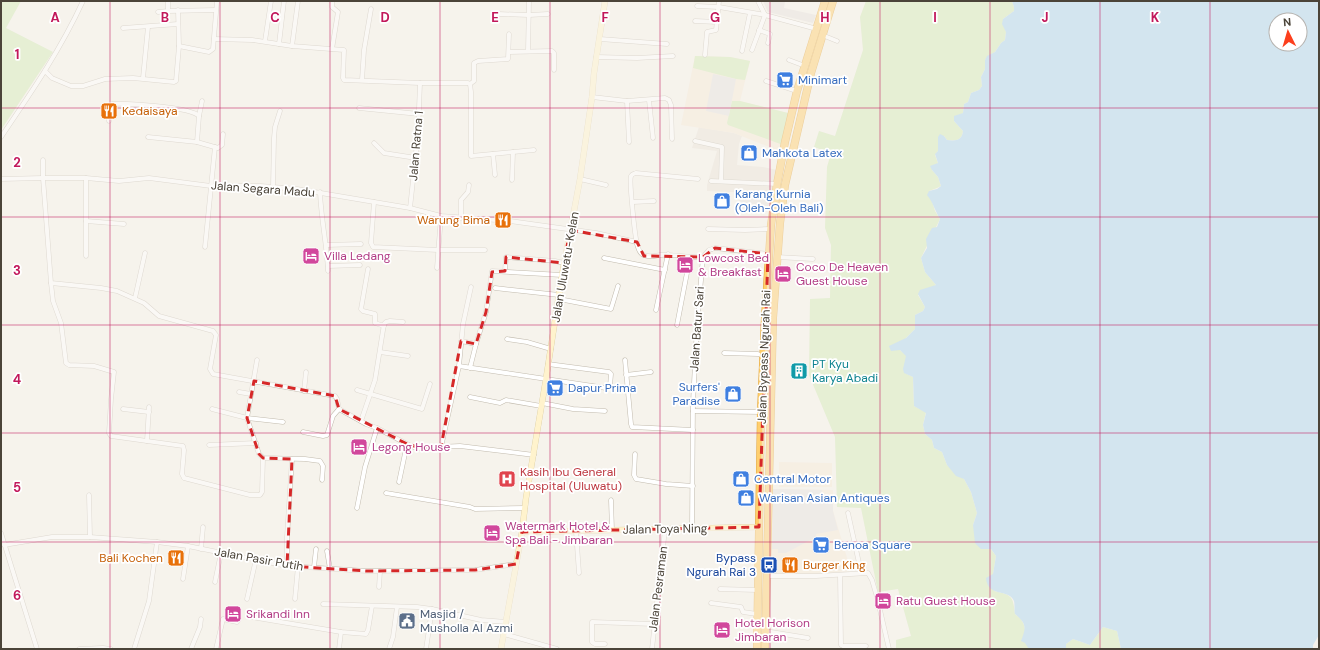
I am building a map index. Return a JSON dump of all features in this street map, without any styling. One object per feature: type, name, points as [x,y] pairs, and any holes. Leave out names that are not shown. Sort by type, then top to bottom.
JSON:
[{"type":"highway","name":"Jalan Bypass Ngurah Rai","points":[[757,649],[761,412],[770,229],[777,184],[797,92],[825,1]]},
{"type":"highway","name":"Jalan Bypass Ngurah Rai","points":[[765,649],[773,318],[777,257],[785,184],[811,73],[832,1]]},
{"type":"highway","points":[[759,527],[768,528]]},
{"type":"street","points":[[1,136],[45,71],[73,22],[83,1]]},
{"type":"street","points":[[168,1],[168,11]]},
{"type":"street","points":[[179,46],[211,51],[213,49],[217,1]]},
{"type":"street","points":[[264,41],[271,1]]},
{"type":"street","points":[[279,44],[284,1]]},
{"type":"street","points":[[292,46],[298,1]]},
{"type":"street","points":[[332,1],[332,7],[338,12],[332,49]]},
{"type":"street","points":[[528,51],[530,1]]},
{"type":"street","name":"Jalan Uluwatu-Kelan","points":[[501,649],[522,532],[564,263],[580,179],[605,1]]},
{"type":"street","points":[[705,55],[707,32],[715,31],[719,1]]},
{"type":"street","points":[[752,50],[765,15],[758,1]]},
{"type":"street","points":[[697,6],[765,15],[816,29]]},
{"type":"street","points":[[362,80],[364,50],[371,8]]},
{"type":"street","points":[[45,71],[52,78],[71,86],[83,86],[105,79],[143,78],[174,82],[176,81],[179,46],[178,10]]},
{"type":"street","points":[[158,12],[178,10],[216,10]]},
{"type":"street","points":[[742,51],[750,13]]},
{"type":"street","points":[[498,14],[548,14]]},
{"type":"street","points":[[695,21],[717,22]]},
{"type":"street","points":[[123,28],[178,24]]},
{"type":"street","points":[[143,78],[148,27]]},
{"type":"street","points":[[759,30],[770,34],[768,43]]},
{"type":"street","points":[[509,34],[509,52],[507,60],[478,61],[474,63],[474,81],[470,84],[471,155],[534,150]]},
{"type":"street","points":[[822,36],[837,41]]},
{"type":"street","points":[[214,39],[264,41],[292,46],[344,50],[343,79],[420,83],[466,82],[470,84]]},
{"type":"street","points":[[600,39],[667,44]]},
{"type":"street","points":[[509,52],[554,51],[554,70]]},
{"type":"street","points":[[596,57],[637,58],[673,56]]},
{"type":"street","points":[[789,60],[805,66]]},
{"type":"street","points":[[766,81],[797,92]]},
{"type":"street","name":"Jalan Ratna 1","points":[[410,208],[416,158],[420,83]]},
{"type":"street","points":[[592,97],[627,101],[665,98],[670,101],[672,139]]},
{"type":"street","points":[[650,100],[653,138]]},
{"type":"street","points":[[197,142],[202,101]]},
{"type":"street","points":[[627,101],[629,142]]},
{"type":"street","points":[[109,121],[109,106],[112,104],[189,111],[199,116]]},
{"type":"street","points":[[359,108],[419,114]]},
{"type":"street","points":[[273,187],[275,127],[280,111]]},
{"type":"street","points":[[148,137],[197,142],[219,147],[222,145],[223,134]]},
{"type":"street","points":[[695,141],[722,147],[721,181]]},
{"type":"street","points":[[374,143],[384,153],[416,158]]},
{"type":"street","points":[[205,246],[215,147]]},
{"type":"street","points":[[512,180],[513,152]]},
{"type":"street","points":[[493,154],[495,175]]},
{"type":"street","points":[[43,160],[43,178],[53,301],[61,323],[66,363],[69,365],[94,366],[113,371],[110,435],[113,437],[183,446],[182,474],[184,478],[250,495],[260,495],[262,492],[263,458]]},
{"type":"street","points":[[698,179],[634,173],[631,176],[636,242],[640,252],[645,256],[668,254],[690,257],[703,256],[710,249],[715,248],[768,254]]},
{"type":"street","points":[[86,178],[86,256]]},
{"type":"street","name":"Jalan Segara Madu","points":[[1,179],[86,178],[120,180],[154,178],[211,186],[297,189],[410,208],[441,216],[510,221],[570,230]]},
{"type":"street","points":[[580,179],[606,185]]},
{"type":"street","points":[[711,181],[777,184]]},
{"type":"street","points":[[461,218],[461,200],[468,192],[469,185]]},
{"type":"street","points":[[320,192],[328,269],[360,265]]},
{"type":"street","points":[[633,202],[654,201]]},
{"type":"street","points":[[374,202],[372,246],[438,250],[485,250]]},
{"type":"street","points":[[437,268],[441,216]]},
{"type":"street","points":[[86,221],[124,224]]},
{"type":"street","points":[[708,229],[770,229]]},
{"type":"street","points":[[570,230],[596,233],[636,242]]},
{"type":"street","points":[[326,245],[361,244]]},
{"type":"street","points":[[135,298],[145,253]]},
{"type":"street","points":[[656,310],[668,254]]},
{"type":"street","name":"Jalan Batur Sari","points":[[692,528],[693,402],[697,326],[703,256]]},
{"type":"street","points":[[505,271],[506,257],[564,263]]},
{"type":"street","points":[[677,325],[690,257]]},
{"type":"street","points":[[777,257],[813,258]]},
{"type":"street","points":[[604,258],[665,270]]},
{"type":"street","points":[[368,269],[361,309],[363,311],[375,314],[375,323],[384,326]]},
{"type":"street","points":[[470,368],[486,312],[492,272],[505,271],[562,275]]},
{"type":"street","points":[[51,283],[110,289],[122,292],[146,304],[159,316],[213,331],[216,336],[210,369],[212,373],[335,396],[339,409],[361,422],[418,448],[465,446],[534,455]]},
{"type":"street","points":[[495,288],[559,297],[610,309],[612,308],[618,286]]},
{"type":"street","points":[[441,447],[459,366],[463,320],[471,287]]},
{"type":"street","points":[[361,422],[375,380],[384,326],[388,321],[403,322]]},
{"type":"street","points":[[507,339],[527,342],[551,349]]},
{"type":"street","points":[[461,341],[476,344]]},
{"type":"street","points":[[380,352],[408,356]]},
{"type":"street","points":[[724,354],[758,354],[763,356]]},
{"type":"street","points":[[257,360],[247,418],[259,454],[263,458],[320,461],[323,466],[322,480]]},
{"type":"street","points":[[624,360],[632,427],[693,430]]},
{"type":"street","points":[[459,366],[609,388],[611,374],[609,372],[548,364]]},
{"type":"street","points":[[304,391],[306,372]]},
{"type":"street","points":[[626,374],[651,372]]},
{"type":"street","points":[[357,390],[422,409],[430,384]]},
{"type":"street","points":[[239,392],[251,394]]},
{"type":"street","points":[[470,397],[501,403],[506,400],[605,411]]},
{"type":"street","points":[[147,441],[149,407]]},
{"type":"street","points":[[123,409],[149,412]]},
{"type":"street","points":[[212,409],[247,418],[283,422]]},
{"type":"street","points":[[303,432],[326,435],[333,416],[339,409]]},
{"type":"street","points":[[693,411],[761,412]]},
{"type":"street","points":[[357,508],[365,467],[377,428]]},
{"type":"street","points":[[209,445],[256,443]]},
{"type":"street","points":[[399,482],[407,444]]},
{"type":"street","points":[[635,454],[634,475],[636,479],[666,484],[693,486]]},
{"type":"street","points":[[287,566],[287,538],[292,459]]},
{"type":"street","points":[[386,493],[470,506],[475,509],[525,508]]},
{"type":"street","points":[[89,495],[90,537]]},
{"type":"street","points":[[611,500],[612,530]]},
{"type":"street","points":[[848,513],[861,572]]},
{"type":"street","points":[[201,549],[203,527]]},
{"type":"street","name":"Jalan Toya Ning","points":[[522,532],[759,527]]},
{"type":"street","name":"Jalan Pesraman","points":[[652,649],[665,529]]},
{"type":"street","points":[[576,531],[579,573]]},
{"type":"street","points":[[1,534],[37,649]]},
{"type":"street","name":"Jalan Pasir Putih","points":[[4,545],[52,537],[90,537],[188,546],[287,566],[380,571],[475,570],[516,564]]},
{"type":"street","points":[[134,649],[149,601],[157,542]]},
{"type":"street","points":[[183,580],[188,546]]},
{"type":"street","points":[[314,567],[316,549]]},
{"type":"street","points":[[326,551],[330,569]]},
{"type":"street","points":[[215,582],[221,553]]},
{"type":"street","points":[[248,599],[256,559]]},
{"type":"street","points":[[295,599],[298,566]]},
{"type":"street","points":[[379,588],[380,571]]},
{"type":"street","points":[[766,576],[840,575],[861,572],[868,573],[872,580],[889,649]]},
{"type":"street","points":[[840,575],[841,645],[866,646]]},
{"type":"street","points":[[720,589],[757,590]]},
{"type":"street","points":[[711,603],[741,607],[743,612],[757,614]]},
{"type":"street","points":[[323,604],[432,609],[470,618],[506,622]]},
{"type":"street","points":[[251,617],[341,632],[367,634],[372,606]]},
{"type":"street","points":[[389,649],[393,637],[397,607]]},
{"type":"street","points":[[426,649],[432,609]]},
{"type":"street","points":[[191,649],[200,627],[201,618]]},
{"type":"street","points":[[216,649],[223,619],[237,622]]},
{"type":"street","points":[[605,644],[595,644],[592,642],[592,622],[654,624]]},
{"type":"street","points":[[765,631],[808,638]]},
{"type":"street","points":[[339,649],[341,632]]},
{"type":"street","points":[[504,634],[557,649]]},
{"type":"street","points":[[79,649],[111,649]]},
{"type":"highlighted area","points":[[570,230],[637,242],[644,256],[703,257],[715,248],[768,254],[759,527],[522,532],[516,564],[475,570],[367,571],[287,566],[292,459],[263,458],[259,454],[247,418],[254,381],[335,396],[339,409],[407,444],[421,448],[441,447],[461,341],[476,344],[486,312],[492,272],[505,271],[506,257],[564,263]]},
{"type":"shaded area","points":[[763,1],[785,1],[784,8],[816,15],[813,23],[768,12]]},
{"type":"shaded area","points":[[695,56],[730,57],[750,61],[740,101],[788,113],[782,152],[734,133],[681,125]]},
{"type":"shaded area","points":[[713,74],[736,79],[729,116],[706,111]]},
{"type":"shaded area","points":[[699,127],[734,133],[742,136],[739,144],[737,165],[763,167],[777,170],[773,194],[707,191],[707,185],[717,151],[692,148]]},
{"type":"shaded area","points":[[741,193],[773,194],[766,212],[737,210]]},
{"type":"shaded area","points":[[779,462],[832,463],[832,487],[779,487]]},
{"type":"shaded area","name":"Benoa Square","points":[[773,489],[833,490],[833,511],[851,571],[829,573],[829,575],[771,573]]},
{"type":"shaded area","points":[[773,489],[822,490],[821,499],[833,499],[833,511],[838,530],[816,534],[816,537],[786,553],[778,553],[778,549],[772,549]]},
{"type":"green space","points":[[1,1],[21,1],[6,28],[53,52],[1,130]]},
{"type":"green space","points":[[866,1],[1012,1],[1014,7],[1014,11],[1003,19],[1006,32],[1005,40],[995,52],[985,60],[985,69],[981,77],[982,86],[979,90],[971,93],[968,102],[964,104],[963,113],[954,121],[963,131],[960,139],[947,140],[944,136],[938,137],[938,151],[935,155],[938,163],[932,170],[938,177],[941,186],[929,191],[935,211],[940,219],[921,258],[925,272],[936,285],[918,295],[925,307],[923,311],[915,315],[915,329],[906,338],[900,350],[907,356],[905,373],[913,377],[914,406],[926,412],[923,425],[925,434],[932,440],[934,448],[942,452],[947,465],[964,479],[971,492],[977,513],[973,525],[996,556],[993,574],[994,591],[1008,595],[1012,600],[1015,614],[1024,624],[1026,641],[1029,649],[896,649],[896,640],[911,636],[898,589],[878,592],[861,508],[837,507],[835,437],[809,375],[810,299],[830,298],[831,245],[825,228],[827,167],[831,153],[814,147],[819,131],[835,136],[863,50],[860,17]]},
{"type":"green space","points":[[695,56],[730,57],[750,61],[745,80],[693,68]]},
{"type":"green space","points":[[732,101],[740,101],[788,113],[783,145],[728,125],[727,123]]},
{"type":"green space","points":[[1103,627],[1117,631],[1121,649],[1066,649],[1066,644],[1073,639],[1090,645]]},
{"type":"water","points":[[1012,1],[1319,1],[1319,635],[1313,645],[1313,649],[1121,649],[1117,631],[1103,627],[1090,645],[1073,639],[1066,644],[1066,649],[1029,649],[1025,643],[1021,641],[1024,633],[1024,626],[1022,621],[1015,614],[1014,601],[1007,595],[994,591],[988,584],[986,578],[993,574],[996,556],[991,549],[981,549],[975,543],[973,525],[977,513],[971,492],[964,479],[956,476],[947,465],[942,452],[934,448],[932,440],[925,434],[923,425],[926,413],[914,406],[913,377],[904,373],[903,369],[906,356],[900,350],[891,351],[889,346],[906,338],[915,329],[915,315],[923,311],[925,307],[918,294],[920,290],[936,285],[925,272],[921,258],[927,248],[926,239],[932,228],[937,227],[940,219],[927,195],[929,191],[937,189],[941,186],[938,177],[930,166],[938,163],[935,154],[938,151],[938,137],[940,134],[947,140],[960,139],[963,131],[954,121],[954,116],[963,113],[964,104],[968,102],[971,93],[979,90],[982,86],[981,77],[985,69],[985,60],[987,56],[995,52],[1005,40],[1006,32],[1002,24],[1003,19],[1014,11]]},
{"type":"place","name":"Minimart","points":[[785,80]]},
{"type":"place","name":"Kedaisaya","points":[[109,111]]},
{"type":"place","name":"Mahkota Latex","points":[[749,153]]},
{"type":"place","name":"Karang Kurnia (Oleh-Oleh Bali)","points":[[722,201]]},
{"type":"place","name":"Warung Bima","points":[[503,220]]},
{"type":"place","name":"Villa Ledang","points":[[311,256]]},
{"type":"place","name":"Lowcost Bed & Breakfast","points":[[685,265]]},
{"type":"place","name":"Coco De Heaven Guest House","points":[[783,274]]},
{"type":"place","name":"PT Kyu Karya Abadi","points":[[799,371]]},
{"type":"place","name":"Dapur Prima","points":[[555,388]]},
{"type":"place","name":"Surfers' Paradise","points":[[733,394]]},
{"type":"place","name":"Legong House","points":[[359,447]]},
{"type":"place","name":"Kasih Ibu General Hospital (Uluwatu)","points":[[507,479]]},
{"type":"place","name":"Central Motor","points":[[741,479]]},
{"type":"place","name":"Warisan Asian Antiques","points":[[746,498]]},
{"type":"place","name":"Watermark Hotel & Spa Bali - Jimbaran","points":[[492,533]]},
{"type":"place","name":"Benoa Square","points":[[821,545]]},
{"type":"place","name":"Bali Kochen","points":[[176,558]]},
{"type":"place","name":"Bypass Ngurah Rai 3","points":[[769,565]]},
{"type":"place","name":"Burger King","points":[[790,565]]},
{"type":"place","name":"Ratu Guest House","points":[[883,601]]},
{"type":"place","name":"Srikandi Inn","points":[[233,614]]},
{"type":"place","name":"Masjid / Musholla Al Azmi","points":[[407,621]]},
{"type":"place","name":"Hotel Horison Jimbaran","points":[[722,630]]}]
